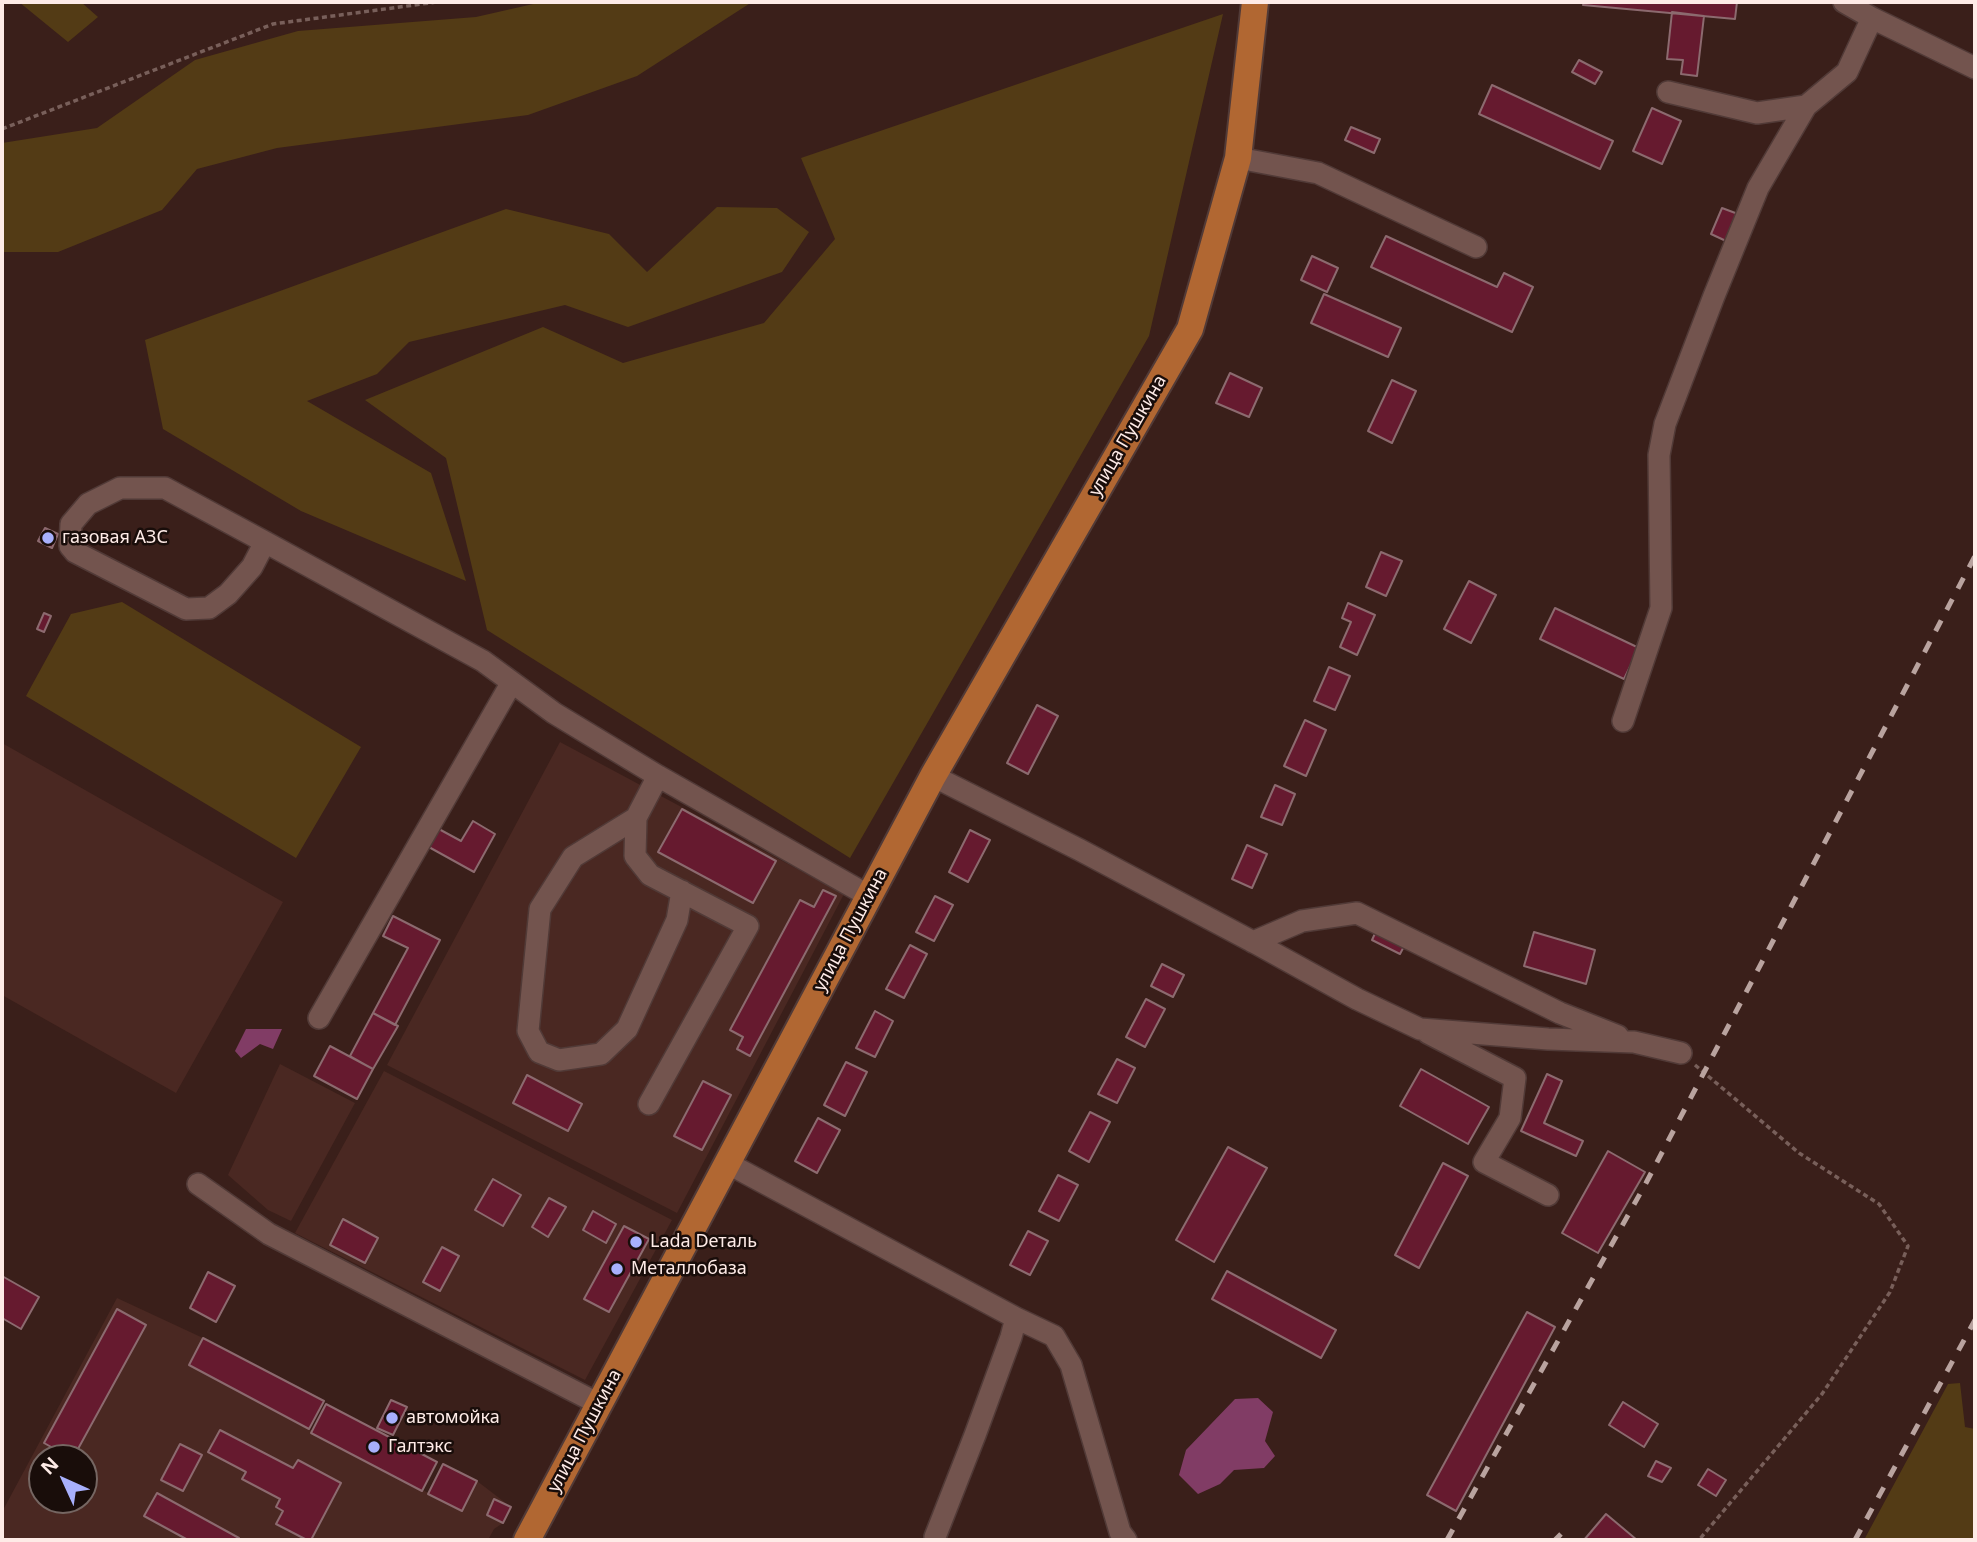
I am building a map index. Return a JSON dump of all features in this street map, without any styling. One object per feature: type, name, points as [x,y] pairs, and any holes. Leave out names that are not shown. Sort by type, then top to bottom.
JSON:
[{"type":"main road","name":"улица Пушкина","points":[[527,1540],[933,776],[1190,329],[1238,158],[1255,2]]},
{"type":"lane","points":[[1844,2],[1975,68]]},
{"type":"lane","points":[[1623,720],[1661,608],[1658,455],[1665,424],[1758,188],[1806,106],[1847,72],[1872,18]]},
{"type":"lane","points":[[1668,92],[1757,113],[1806,106]]},
{"type":"lane","points":[[1238,158],[1318,173],[1476,247]]},
{"type":"lane","points":[[265,542],[252,567],[228,594],[209,608],[186,609],[75,552],[70,545],[71,524],[88,504],[120,488],[166,488],[265,542],[483,661],[554,713],[658,776],[869,895]]},
{"type":"lane","points":[[319,1018],[512,682]]},
{"type":"lane","points":[[649,1104],[748,926],[650,875],[635,856],[636,818],[658,776]]},
{"type":"lane","points":[[933,776],[1080,850],[1357,999],[1516,1078],[1510,1118],[1484,1162],[1548,1195]]},
{"type":"lane","points":[[636,818],[573,856],[540,909],[528,1031],[539,1052],[559,1060],[601,1054],[626,1029],[677,920],[682,891]]},
{"type":"lane","points":[[1253,942],[1303,921],[1357,913],[1560,1013],[1634,1042],[1681,1054]]},
{"type":"lane","points":[[1420,1028],[1548,1039],[1634,1042]]},
{"type":"lane","points":[[727,1163],[1054,1336],[1071,1365],[1120,1532],[1126,1540]]},
{"type":"lane","points":[[198,1184],[269,1234],[599,1404]]},
{"type":"lane","points":[[935,1537],[980,1423],[1016,1318]]},
{"type":"path","points":[[2,129],[274,24],[437,2]]},
{"type":"path","points":[[1681,1054],[1799,1153],[1879,1204],[1908,1246],[1890,1292],[1822,1394],[1699,1540]]},
{"type":"shaded area","points":[[19,2],[81,2],[98,17],[68,42]]},
{"type":"shaded area","points":[[542,2],[752,2],[637,76],[528,115],[277,148],[197,169],[162,210],[58,252],[2,252],[2,143],[97,128],[195,60],[298,31],[476,17]]},
{"type":"shaded area","points":[[1223,14],[1149,336],[850,858],[487,630],[446,458],[365,400],[543,327],[623,363],[764,323],[835,239],[801,158]]},
{"type":"shaded area","points":[[717,207],[777,208],[809,232],[782,272],[628,327],[565,305],[409,342],[377,374],[307,401],[431,473],[466,581],[301,511],[163,429],[145,340],[506,209],[609,234],[647,272]]},
{"type":"shaded area","points":[[122,602],[361,747],[296,858],[26,696],[71,614]]},
{"type":"shaded area","points":[[560,742],[844,894],[677,1213],[387,1065]]},
{"type":"shaded area","points":[[2,743],[283,902],[176,1093],[2,995]]},
{"type":"shaded area","points":[[246,1029],[282,1029],[273,1049],[260,1044],[241,1058],[235,1051]]},
{"type":"shaded area","points":[[280,1064],[355,1103],[291,1221],[268,1210],[228,1175]]},
{"type":"shaded area","points":[[384,1071],[672,1220],[585,1380],[295,1233]]},
{"type":"shaded area","points":[[117,1298],[203,1338],[189,1365],[462,1511],[477,1481],[511,1507],[503,1523],[494,1529],[488,1540],[2,1540],[2,1512],[28,1464],[28,1514],[98,1514],[98,1444],[39,1444]]},
{"type":"shaded area","points":[[1960,1383],[1965,1427],[1975,1429],[1975,1540],[1864,1540],[1948,1384]]},
{"type":"shaded area","points":[[1258,1398],[1273,1412],[1265,1441],[1275,1456],[1264,1468],[1234,1470],[1220,1484],[1198,1494],[1179,1475],[1186,1450],[1235,1399]]},
{"type":"building","points":[[1584,2],[1737,2],[1735,19],[1583,5]]},
{"type":"building","points":[[1672,12],[1704,16],[1697,76],[1681,74],[1683,60],[1667,59]]},
{"type":"building","points":[[1579,60],[1602,72],[1595,84],[1572,72]]},
{"type":"building","points":[[1492,85],[1613,141],[1600,169],[1479,114]]},
{"type":"building","points":[[1652,108],[1681,121],[1662,164],[1633,151]]},
{"type":"building","points":[[1351,127],[1380,139],[1374,153],[1345,140]]},
{"type":"building","points":[[1722,208],[1738,214],[1726,241],[1711,234]]},
{"type":"building","points":[[1386,236],[1497,287],[1504,273],[1533,287],[1512,332],[1371,267]]},
{"type":"building","points":[[1312,256],[1338,268],[1327,292],[1301,280]]},
{"type":"building","points":[[1324,294],[1401,328],[1388,357],[1311,323]]},
{"type":"building","points":[[1230,373],[1262,388],[1249,417],[1216,403]]},
{"type":"building","points":[[1392,380],[1416,391],[1392,443],[1368,431]]},
{"type":"building","name":"газовая АЗС","points":[[45,528],[58,534],[52,548],[38,541]]},
{"type":"building","points":[[1381,552],[1402,561],[1386,596],[1366,587]]},
{"type":"building","points":[[1469,581],[1496,595],[1471,643],[1444,629]]},
{"type":"building","points":[[1348,603],[1375,615],[1357,655],[1340,647],[1351,622],[1342,618]]},
{"type":"building","points":[[1555,608],[1639,648],[1624,679],[1540,639]]},
{"type":"building","points":[[44,613],[51,616],[44,632],[37,629]]},
{"type":"building","points":[[1329,667],[1350,676],[1335,710],[1314,701]]},
{"type":"building","points":[[1037,705],[1058,716],[1028,774],[1007,763]]},
{"type":"building","points":[[1305,720],[1326,730],[1306,776],[1284,766]]},
{"type":"building","points":[[1275,785],[1295,794],[1282,825],[1261,817]]},
{"type":"building","points":[[682,809],[776,861],[753,903],[658,852]]},
{"type":"building","points":[[473,821],[495,834],[474,872],[427,846],[437,828],[461,841]]},
{"type":"building","points":[[970,830],[990,840],[968,882],[949,872]]},
{"type":"building","points":[[1247,845],[1267,854],[1252,888],[1232,879]]},
{"type":"building","points":[[823,890],[836,896],[750,1056],[737,1049],[743,1037],[730,1030],[800,900],[814,907]]},
{"type":"building","points":[[935,896],[953,905],[934,941],[916,932]]},
{"type":"building","points":[[393,916],[440,940],[395,1025],[373,1013],[408,948],[383,936]]},
{"type":"building","points":[[1383,916],[1412,931],[1400,954],[1372,940]]},
{"type":"building","points":[[1534,932],[1595,950],[1586,984],[1524,966]]},
{"type":"building","points":[[910,945],[927,954],[904,998],[886,989]]},
{"type":"building","points":[[1162,964],[1184,975],[1173,997],[1151,986]]},
{"type":"building","points":[[1146,999],[1165,1009],[1145,1047],[1126,1037]]},
{"type":"building","points":[[875,1011],[893,1021],[875,1057],[856,1048]]},
{"type":"building","points":[[373,1013],[398,1026],[373,1069],[350,1056]]},
{"type":"building","points":[[330,1046],[373,1069],[357,1099],[314,1076]]},
{"type":"building","points":[[1117,1059],[1135,1068],[1117,1103],[1098,1094]]},
{"type":"building","points":[[846,1062],[867,1072],[845,1116],[824,1105]]},
{"type":"building","points":[[1421,1069],[1489,1107],[1468,1144],[1400,1106]]},
{"type":"building","points":[[1547,1074],[1562,1081],[1544,1123],[1583,1141],[1576,1156],[1521,1131]]},
{"type":"building","points":[[527,1075],[582,1104],[568,1131],[513,1103]]},
{"type":"building","points":[[703,1081],[731,1095],[702,1150],[674,1136]]},
{"type":"building","points":[[1090,1112],[1110,1122],[1089,1162],[1069,1151]]},
{"type":"building","points":[[818,1118],[840,1130],[817,1173],[795,1161]]},
{"type":"building","points":[[1228,1147],[1267,1168],[1214,1262],[1176,1240]]},
{"type":"building","points":[[1608,1151],[1645,1172],[1598,1253],[1562,1233]]},
{"type":"building","points":[[1443,1163],[1468,1176],[1419,1268],[1395,1255]]},
{"type":"building","points":[[1058,1175],[1078,1185],[1059,1221],[1039,1211]]},
{"type":"building","points":[[493,1179],[521,1195],[503,1226],[475,1210]]},
{"type":"building","points":[[549,1198],[566,1207],[548,1237],[532,1227]]},
{"type":"building","points":[[593,1211],[616,1224],[606,1243],[583,1230]]},
{"type":"building","points":[[343,1219],[378,1238],[365,1263],[330,1245]]},
{"type":"building","name":"Металлобаза","points":[[624,1226],[649,1239],[609,1312],[584,1299]]},
{"type":"building","points":[[1028,1231],[1048,1241],[1030,1275],[1010,1265]]},
{"type":"building","points":[[442,1247],[459,1256],[440,1291],[423,1282]]},
{"type":"building","points":[[1227,1271],[1336,1330],[1321,1358],[1212,1299]]},
{"type":"building","points":[[208,1272],[235,1286],[216,1322],[190,1308]]},
{"type":"building","points":[[2,1276],[39,1297],[21,1329],[2,1318]]},
{"type":"building","points":[[117,1309],[146,1325],[81,1444],[44,1443]]},
{"type":"building","points":[[1527,1312],[1555,1327],[1456,1511],[1427,1495]]},
{"type":"building","points":[[203,1338],[324,1401],[309,1429],[189,1365]]},
{"type":"building","name":"автомойка","points":[[391,1400],[407,1407],[393,1435],[377,1428]]},
{"type":"building","points":[[1623,1402],[1658,1424],[1644,1447],[1609,1425]]},
{"type":"building","name":"Галтэкс","points":[[326,1404],[437,1462],[422,1491],[311,1433]]},
{"type":"building","points":[[220,1430],[293,1468],[298,1460],[341,1483],[311,1540],[276,1524],[283,1511],[276,1507],[280,1499],[242,1479],[246,1472],[208,1452]]},
{"type":"building","points":[[180,1444],[202,1455],[183,1491],[161,1480]]},
{"type":"building","points":[[1656,1461],[1671,1468],[1662,1482],[1648,1476]]},
{"type":"building","points":[[443,1464],[477,1481],[462,1511],[428,1494]]},
{"type":"building","points":[[1708,1469],[1726,1480],[1716,1496],[1698,1485]]},
{"type":"building","points":[[157,1493],[239,1538],[238,1540],[188,1540],[144,1516]]},
{"type":"building","points":[[494,1499],[511,1507],[503,1523],[487,1515]]},
{"type":"building","points":[[1606,1514],[1637,1540],[1584,1540]]},
{"type":"railway","points":[[1447,1540],[1646,1183],[1975,556]]},
{"type":"railway","points":[[1855,1540],[1975,1320]]},
{"type":"railway","points":[[1555,1540],[1561,1534]]},
{"type":"place","name":"газовая АЗС","points":[[48,538]]},
{"type":"place","name":"Lada Dеталь","points":[[636,1242]]},
{"type":"place","name":"Металлобаза","points":[[617,1269]]},
{"type":"place","name":"автомойка","points":[[392,1418]]},
{"type":"place","name":"Галтэкс","points":[[374,1447]]}]
